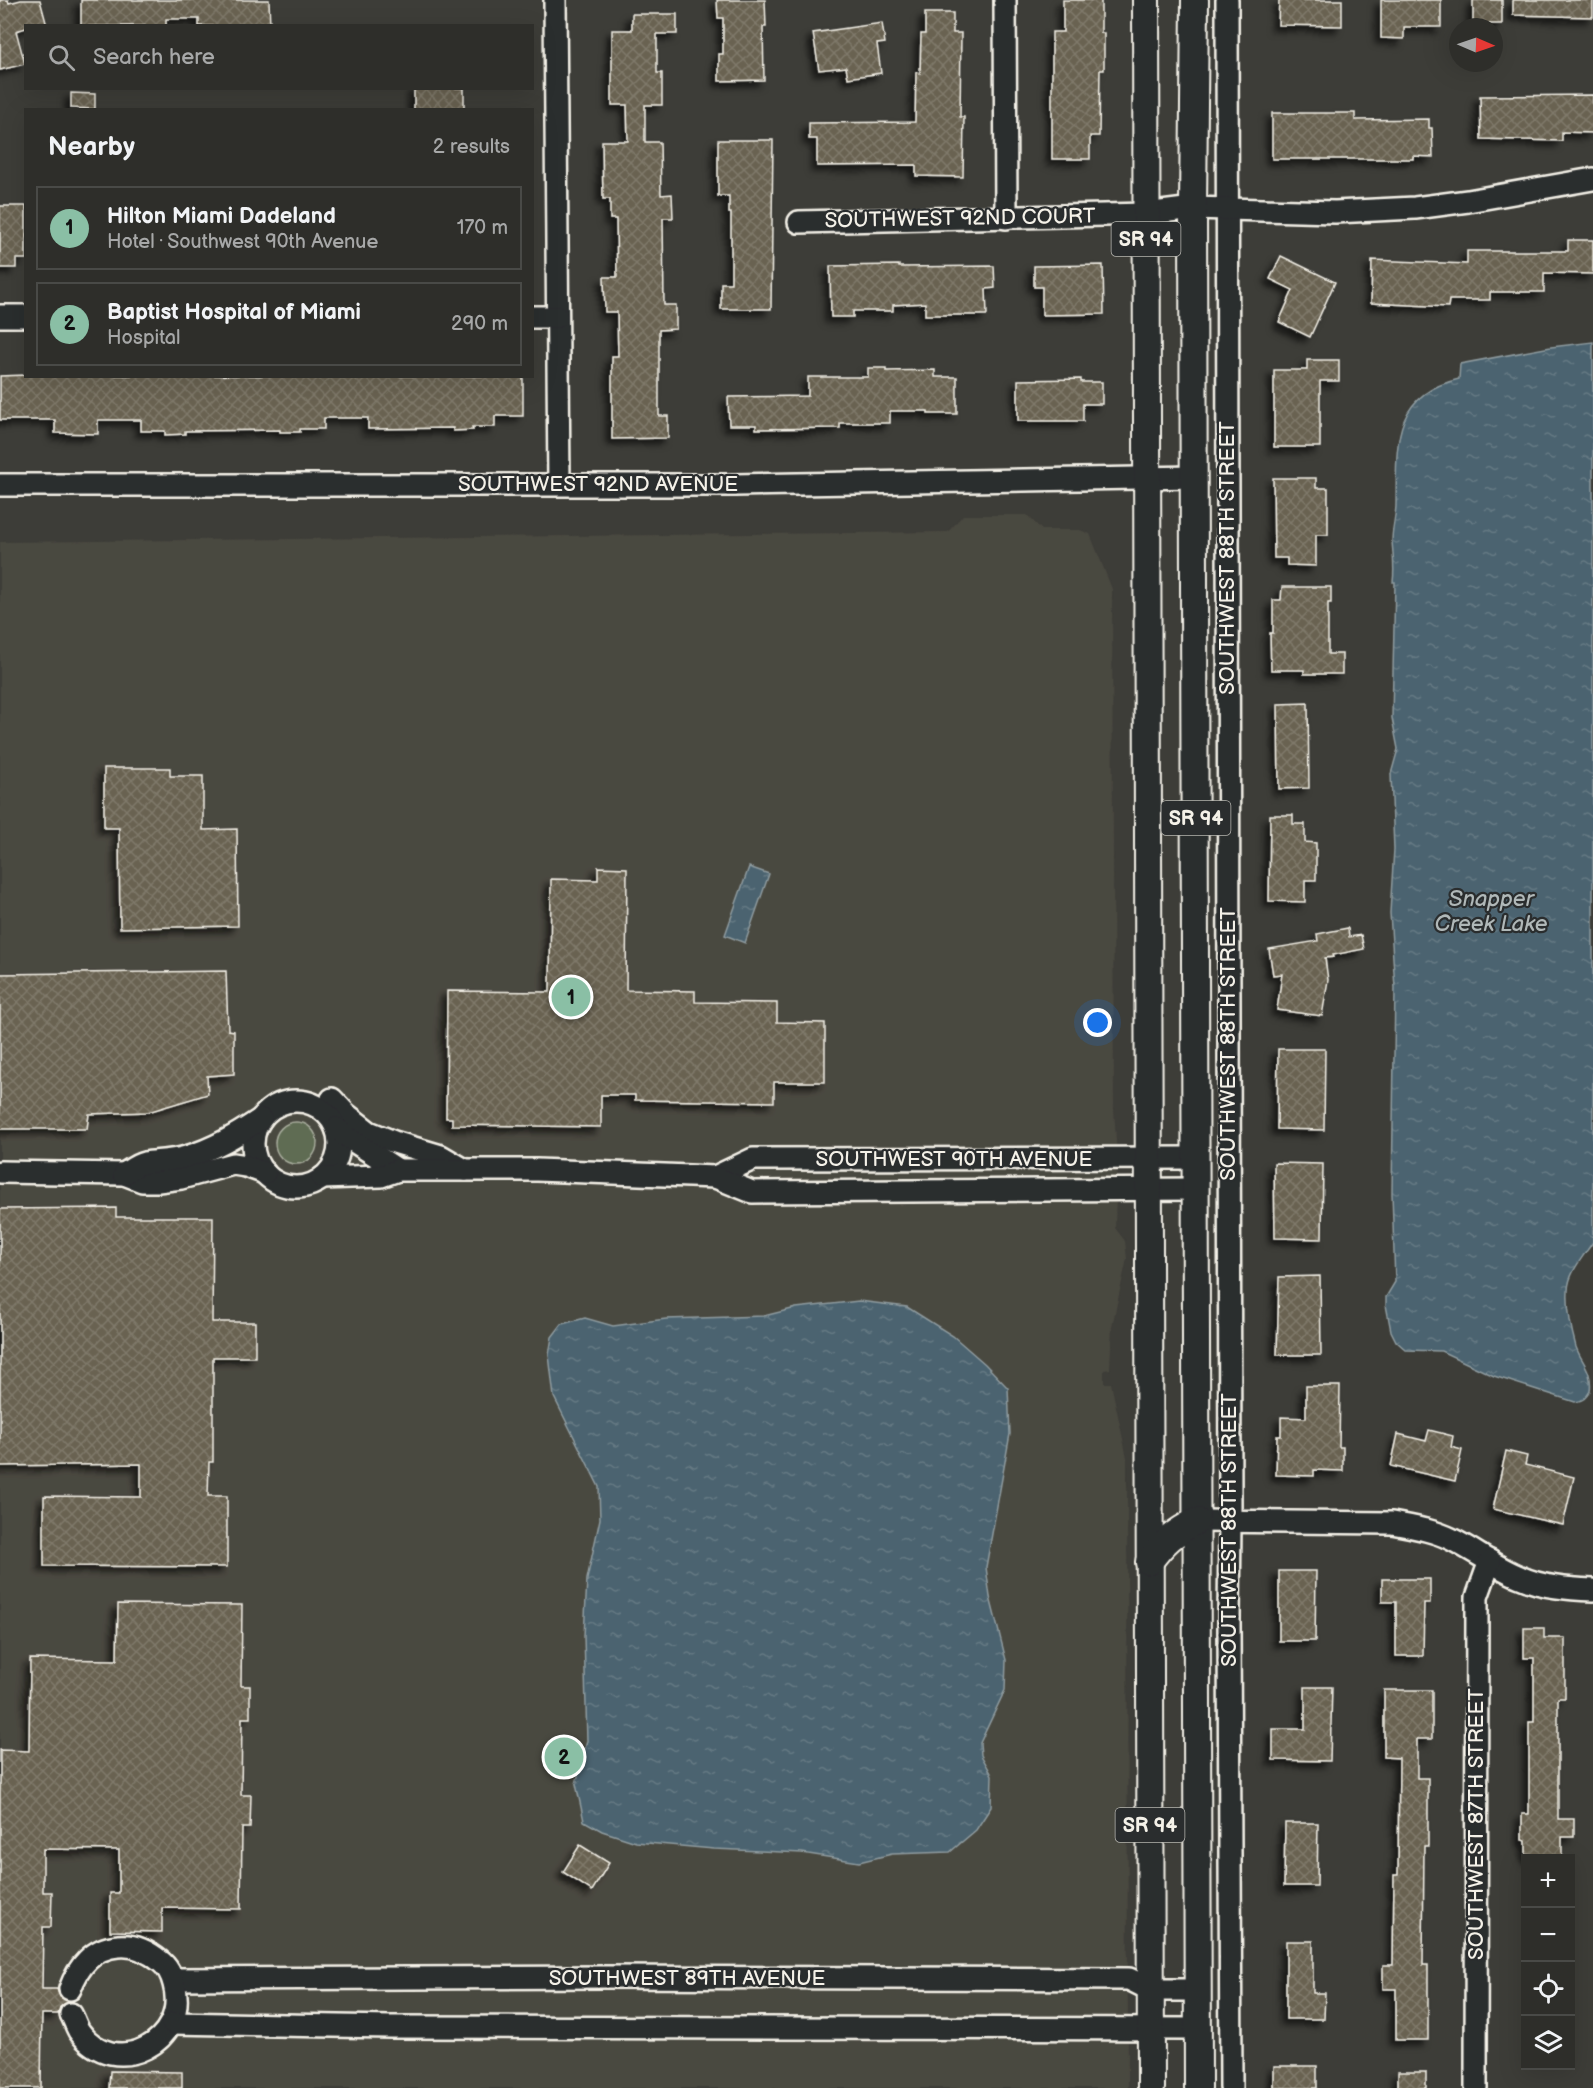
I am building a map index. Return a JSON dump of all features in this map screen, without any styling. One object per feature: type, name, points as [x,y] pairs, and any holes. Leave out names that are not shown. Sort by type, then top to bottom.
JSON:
[{"type":"main road","name":"SR 94","points":[[1146,0],[1151,2088]]},
{"type":"main road","name":"SOUTHWEST 88TH STREET","points":[[1195,0],[1193,208],[1198,2088]]},
{"type":"main road","points":[[1149,1562],[1162,1544],[1176,1532],[1197,1521]]},
{"type":"street","points":[[555,0],[559,484]]},
{"type":"street","points":[[1005,0],[1006,218]]},
{"type":"street","name":"SOUTHWEST 88TH STREET","points":[[1227,0],[1231,2088]]},
{"type":"street","name":"SOUTHWEST 92ND COURT","points":[[799,222],[1146,214],[1193,208],[1335,212],[1415,208],[1468,201],[1593,178]]},
{"type":"street","points":[[0,316],[24,316]]},
{"type":"street","points":[[534,317],[557,317]]},
{"type":"street","name":"SOUTHWEST 92ND AVENUE","points":[[0,485],[735,485],[1195,477]]},
{"type":"street","name":"SOUTHWEST 90TH AVENUE","points":[[332,1099],[346,1114],[369,1132],[441,1156],[466,1170]]},
{"type":"street","points":[[124,1174],[142,1163],[160,1163],[208,1149],[229,1140],[261,1119],[278,1104],[299,1101],[319,1107],[327,1114],[336,1128],[347,1137],[398,1170]]},
{"type":"street","points":[[261,1119],[255,1132],[253,1147],[257,1161],[265,1173],[276,1182],[289,1186],[303,1186],[322,1178],[335,1160],[338,1150],[336,1128]]},
{"type":"street","name":"SOUTHWEST 90TH AVENUE","points":[[715,1177],[753,1159],[1196,1158]]},
{"type":"street","points":[[0,1172],[124,1174],[142,1181],[158,1181],[181,1178],[233,1164],[265,1173]]},
{"type":"street","name":"SOUTHWEST 90TH AVENUE","points":[[322,1178],[381,1176],[398,1170],[466,1170],[607,1172],[715,1177],[752,1192],[1196,1190]]},
{"type":"street","points":[[1197,1521],[1392,1523],[1420,1528],[1450,1538],[1490,1562],[1529,1581],[1593,1590]]},
{"type":"street","name":"SOUTHWEST 87TH STREET","points":[[1476,2088],[1478,1597],[1490,1562]]},
{"type":"street","points":[[70,1989],[76,1973],[87,1960],[101,1950],[118,1946],[135,1947],[151,1953],[164,1964],[173,1979],[177,1994],[172,2023],[161,2038],[146,2049],[128,2054],[109,2052],[92,2044],[79,2031],[71,2014]]},
{"type":"street","name":"SOUTHWEST 89TH AVENUE","points":[[173,1979],[616,1977],[1129,1979],[1151,1990],[1198,1990]]},
{"type":"street","points":[[172,2023],[390,2027],[1198,2029]]},
{"type":"shaded area","points":[[963,515],[1027,515],[1042,530],[1080,530],[1090,534],[1112,589],[1114,1108],[1117,1157],[1115,1228],[1125,1241],[1127,1259],[1112,1326],[1110,1369],[1104,1370],[1104,1383],[1111,1383],[1127,1458],[1128,2088],[0,2088],[0,542],[948,532]]},
{"type":"green space","points":[[296,1122],[311,1128],[317,1143],[311,1158],[296,1164],[281,1158],[275,1143],[281,1128]]},
{"type":"water","name":"Snapper Creek Lake","points":[[1593,342],[1593,1242],[1570,1278],[1568,1291],[1572,1333],[1590,1377],[1590,1391],[1586,1397],[1575,1402],[1494,1376],[1441,1351],[1406,1350],[1396,1341],[1391,1331],[1386,1297],[1395,1282],[1392,1193],[1395,988],[1390,913],[1394,849],[1391,774],[1398,749],[1392,718],[1395,582],[1393,582],[1392,541],[1396,509],[1398,444],[1402,426],[1409,411],[1420,397],[1437,387],[1459,379],[1460,364],[1551,347]]},
{"type":"water","points":[[749,867],[769,874],[745,943],[725,935]]},
{"type":"water","points":[[859,1301],[907,1307],[953,1336],[1008,1388],[1010,1434],[986,1567],[990,1597],[1006,1660],[1005,1690],[980,1743],[981,1755],[992,1775],[991,1807],[976,1830],[950,1852],[892,1854],[859,1862],[802,1853],[714,1849],[636,1842],[602,1831],[584,1821],[576,1784],[587,1741],[584,1636],[587,1579],[600,1519],[599,1487],[554,1397],[549,1355],[552,1337],[562,1324],[585,1318],[613,1326],[666,1319],[764,1316],[796,1308]]},
{"type":"building","points":[[0,0],[8,0],[9,3],[21,0],[40,0],[46,24],[24,24],[24,29],[16,31],[24,64],[0,70]]},
{"type":"building","points":[[81,0],[269,0],[270,24],[199,24],[199,19],[166,19],[166,24],[81,24]]},
{"type":"building","points":[[717,0],[765,0],[764,80],[719,81],[719,54],[723,54],[723,18],[718,18]]},
{"type":"building","points":[[1063,0],[1101,0],[1104,70],[1100,70],[1099,136],[1090,136],[1090,159],[1052,159],[1052,32],[1063,32]]},
{"type":"building","points":[[1279,0],[1342,0],[1342,26],[1278,25]]},
{"type":"building","points":[[1381,0],[1441,0],[1441,27],[1404,27],[1404,39],[1381,38]]},
{"type":"building","points":[[1473,0],[1502,0],[1502,18],[1473,18]]},
{"type":"building","points":[[1513,0],[1593,0],[1593,17],[1513,15]]},
{"type":"building","points":[[925,13],[953,13],[953,33],[961,33],[960,117],[964,117],[963,177],[916,176],[916,165],[817,166],[817,139],[809,139],[809,123],[915,122],[916,72],[920,73],[921,34],[925,34]]},
{"type":"building","points":[[632,14],[677,14],[677,34],[657,34],[657,73],[662,73],[662,105],[645,105],[645,142],[660,142],[661,195],[672,194],[673,218],[663,218],[664,305],[676,305],[676,329],[659,330],[659,416],[668,416],[668,438],[612,439],[612,356],[618,356],[617,312],[605,312],[604,277],[617,277],[616,219],[610,219],[610,199],[603,199],[602,141],[628,141],[627,105],[612,105],[612,30],[632,30]]},
{"type":"building","points":[[882,23],[885,43],[877,44],[881,73],[848,78],[846,67],[819,70],[813,33]]},
{"type":"building","points":[[414,90],[464,90],[464,108],[414,108]]},
{"type":"building","points":[[71,93],[95,94],[95,108],[71,108]]},
{"type":"building","points":[[1593,95],[1593,133],[1562,132],[1562,141],[1481,139],[1480,96]]},
{"type":"building","points":[[1272,113],[1355,113],[1355,120],[1429,119],[1429,128],[1432,128],[1433,157],[1272,159]]},
{"type":"building","points":[[718,140],[773,140],[771,309],[721,309],[721,283],[731,283],[731,213],[729,213],[729,196],[718,196]]},
{"type":"building","points":[[0,206],[24,206],[24,259],[16,259],[16,268],[0,268]]},
{"type":"building","points":[[1568,240],[1593,240],[1593,274],[1544,273],[1544,292],[1490,292],[1490,300],[1449,300],[1448,307],[1371,303],[1372,260],[1467,264],[1467,251],[1568,251]]},
{"type":"building","points":[[1281,256],[1335,282],[1310,337],[1279,322],[1293,290],[1270,279]]},
{"type":"building","points":[[899,265],[899,267],[994,266],[995,288],[986,289],[987,315],[925,315],[925,303],[893,305],[893,311],[853,311],[853,317],[831,317],[830,266]]},
{"type":"building","points":[[1103,265],[1104,314],[1042,315],[1042,287],[1034,287],[1034,266]]},
{"type":"building","points":[[1307,360],[1339,360],[1339,381],[1320,381],[1320,447],[1274,447],[1274,370],[1307,370]]},
{"type":"building","points":[[868,368],[886,368],[886,371],[935,370],[935,377],[957,377],[957,414],[890,411],[890,423],[840,423],[840,428],[756,429],[756,425],[729,425],[728,397],[808,396],[808,377],[868,377]]},
{"type":"building","points":[[24,375],[24,378],[523,378],[523,416],[495,416],[495,427],[472,427],[473,430],[453,431],[453,428],[368,429],[368,418],[324,418],[324,429],[300,429],[300,432],[280,432],[280,430],[185,431],[185,434],[165,435],[165,431],[141,431],[141,420],[98,420],[98,434],[55,433],[55,420],[0,420],[0,376]]},
{"type":"building","points":[[1081,379],[1081,382],[1102,382],[1102,404],[1083,404],[1083,421],[1018,421],[1018,380]]},
{"type":"building","points":[[1273,478],[1316,478],[1316,488],[1328,488],[1328,535],[1316,535],[1316,566],[1287,565],[1287,558],[1274,558]]},
{"type":"building","points":[[1282,587],[1331,587],[1331,603],[1328,603],[1328,654],[1342,654],[1342,674],[1304,674],[1304,670],[1271,670],[1270,633],[1273,633],[1273,600],[1281,600]]},
{"type":"building","points":[[1308,703],[1309,788],[1279,789],[1278,704]]},
{"type":"building","points":[[104,768],[170,768],[170,776],[203,776],[203,830],[237,829],[238,926],[120,928],[119,828],[104,828]]},
{"type":"building","points":[[1270,815],[1293,815],[1293,824],[1305,824],[1305,842],[1316,843],[1316,880],[1305,880],[1305,902],[1269,901]]},
{"type":"building","points":[[598,867],[627,868],[626,990],[695,991],[695,1002],[777,1003],[777,1022],[825,1023],[825,1082],[774,1082],[774,1102],[635,1100],[635,1095],[601,1095],[601,1127],[452,1125],[452,1118],[446,1118],[447,991],[550,992],[551,879],[598,880]]},
{"type":"building","points":[[1348,928],[1349,937],[1361,935],[1364,949],[1325,958],[1328,980],[1322,1016],[1277,1010],[1282,974],[1273,975],[1269,949],[1318,941],[1317,934]]},
{"type":"building","points":[[226,971],[228,1030],[234,1031],[234,1074],[207,1076],[208,1094],[148,1112],[89,1114],[87,1129],[0,1129],[0,974]]},
{"type":"building","points":[[1278,1049],[1325,1049],[1324,1130],[1277,1129]]},
{"type":"building","points":[[1274,1163],[1323,1164],[1322,1239],[1275,1238]]},
{"type":"building","points":[[116,1208],[116,1217],[213,1217],[212,1322],[255,1322],[255,1357],[213,1357],[213,1462],[209,1462],[208,1496],[227,1496],[227,1567],[44,1566],[44,1496],[141,1497],[141,1464],[0,1466],[0,1209]]},
{"type":"building","points":[[1320,1276],[1321,1355],[1277,1355],[1279,1277]]},
{"type":"building","points":[[1306,1386],[1340,1386],[1339,1447],[1343,1447],[1343,1471],[1314,1470],[1314,1476],[1276,1475],[1277,1436],[1281,1436],[1281,1417],[1306,1418]]},
{"type":"building","points":[[1429,1430],[1453,1436],[1451,1447],[1462,1450],[1455,1481],[1391,1466],[1398,1434],[1426,1441]]},
{"type":"building","points":[[1506,1451],[1527,1456],[1525,1465],[1574,1477],[1563,1525],[1493,1509]]},
{"type":"building","points":[[1279,1571],[1316,1571],[1315,1641],[1279,1641]]},
{"type":"building","points":[[1382,1579],[1430,1579],[1430,1603],[1424,1603],[1423,1656],[1396,1656],[1396,1602],[1382,1602]]},
{"type":"building","points":[[118,1604],[242,1605],[241,1686],[250,1686],[250,1718],[242,1718],[241,1795],[251,1795],[250,1828],[242,1828],[241,1909],[162,1908],[162,1932],[110,1931],[110,1893],[119,1893],[119,1850],[43,1849],[43,1892],[52,1892],[51,1927],[43,1927],[42,1989],[57,1989],[60,1997],[70,2001],[60,2007],[58,2014],[42,2014],[41,2088],[0,2088],[0,1750],[29,1751],[30,1659],[117,1660]]},
{"type":"building","points":[[1524,1628],[1544,1628],[1544,1638],[1565,1638],[1565,1698],[1558,1698],[1558,1819],[1574,1819],[1574,1837],[1562,1837],[1562,1854],[1526,1854],[1526,1841],[1522,1840],[1522,1814],[1529,1814],[1529,1722],[1534,1722],[1534,1658],[1524,1658]]},
{"type":"building","points":[[1305,1687],[1332,1687],[1330,1761],[1273,1760],[1273,1729],[1305,1729]]},
{"type":"building","points":[[1384,1690],[1432,1690],[1432,1739],[1417,1739],[1417,1778],[1428,1778],[1428,1846],[1424,1846],[1423,1965],[1428,1965],[1428,2040],[1396,2040],[1396,1989],[1383,1989],[1383,1965],[1393,1965],[1394,1875],[1398,1875],[1399,1758],[1384,1757]]},
{"type":"building","points":[[1285,1823],[1318,1823],[1317,1886],[1284,1886]]},
{"type":"building","points":[[580,1845],[609,1863],[592,1891],[563,1872]]},
{"type":"building","points":[[1286,1941],[1313,1941],[1313,1993],[1325,1993],[1324,2019],[1286,2019]]},
{"type":"building","points":[[1274,2066],[1317,2066],[1317,2088],[1274,2088]]},
{"type":"building","points":[[110,2071],[182,2072],[182,2088],[109,2088]]},
{"type":"building","points":[[1398,2072],[1426,2072],[1426,2088],[1398,2088]]},
{"type":"place","name":"Hilton Miami Dadeland","points":[[571,997]]},
{"type":"place","name":"Baptist Hospital of Miami","points":[[564,1757]]}]
